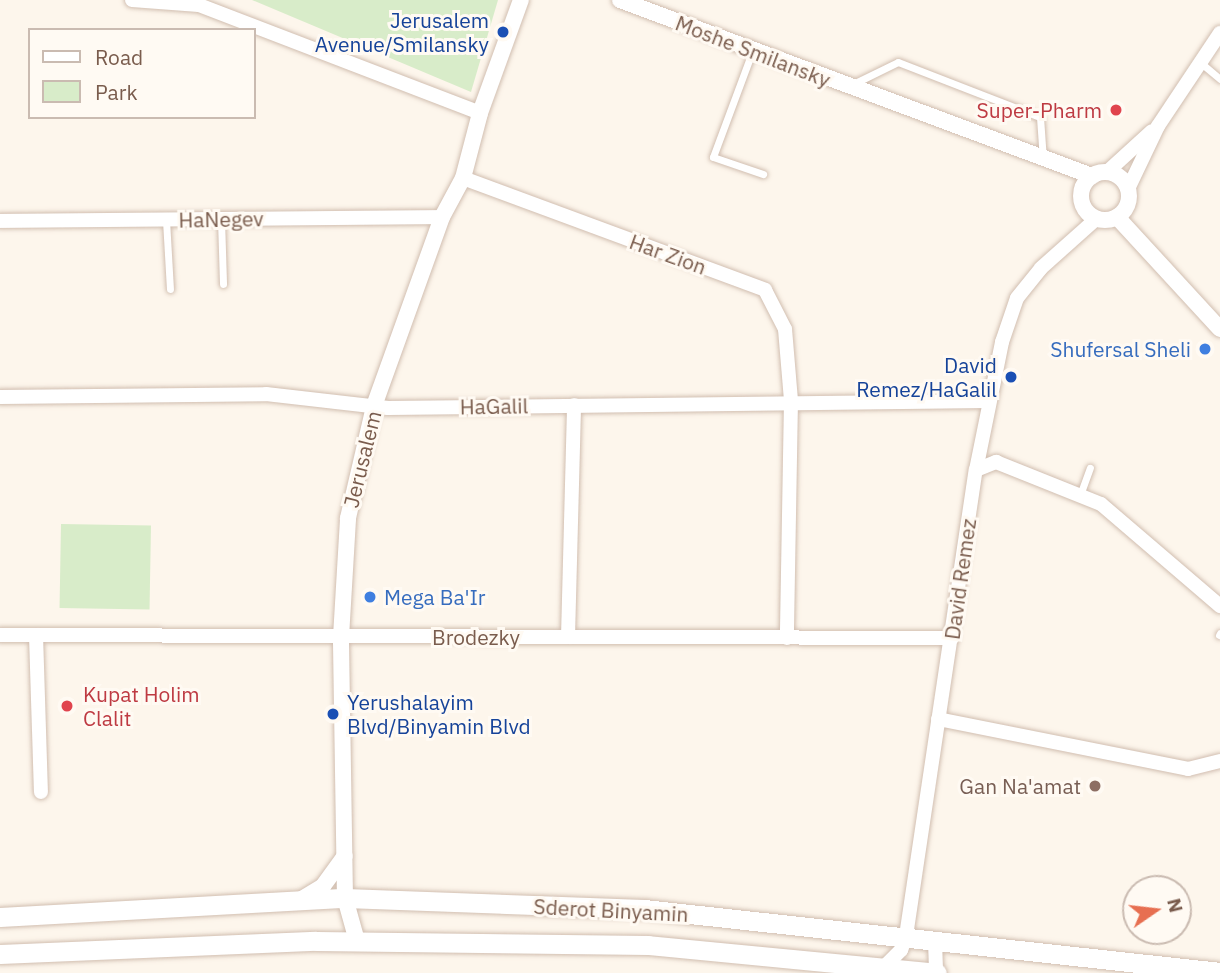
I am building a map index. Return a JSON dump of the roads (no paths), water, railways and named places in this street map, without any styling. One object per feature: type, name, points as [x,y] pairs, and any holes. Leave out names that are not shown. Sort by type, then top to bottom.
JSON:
[{"type":"main road","name":"Sderot Binyamin","points":[[0,917],[345,898],[644,909],[1220,972]]},
{"type":"main road","name":"Sderot Binyamin","points":[[0,954],[357,941],[648,945],[809,966],[885,967],[937,973]]},
{"type":"street","points":[[132,0],[199,5],[480,113]]},
{"type":"street","name":"Jerusalem","points":[[357,941],[345,898],[341,638],[348,518],[374,406],[442,218],[463,178],[480,113],[521,0]]},
{"type":"street","name":"Moshe Smilansky","points":[[620,0],[1043,160],[1099,174]]},
{"type":"street","points":[[1158,126],[1083,188],[1082,202],[1096,219],[1117,217],[1127,205],[1128,189],[1158,126],[1220,33]]},
{"type":"street","points":[[1099,174],[1121,179],[1128,189]]},
{"type":"street","name":"Har Zion","points":[[463,178],[765,290],[785,329],[790,400],[787,638]]},
{"type":"street","points":[[1117,217],[1220,329]]},
{"type":"street","name":"HaNegev","points":[[0,221],[442,218]]},
{"type":"street","name":"David Remez","points":[[885,967],[901,950],[906,936],[988,401],[1017,298],[1041,268],[1096,219]]},
{"type":"street","name":"HaGalil","points":[[0,397],[266,394],[374,406],[790,400],[988,401]]},
{"type":"street","points":[[568,637],[574,405]]},
{"type":"street","points":[[976,470],[996,462],[1101,504],[1220,606]]},
{"type":"street","name":"Brodezky","points":[[0,635],[952,638]]},
{"type":"street","points":[[36,635],[41,792]]},
{"type":"street","points":[[938,719],[1188,769],[1220,761]]},
{"type":"street","points":[[300,900],[323,886],[345,856]]},
{"type":"street","points":[[935,941],[937,973]]},
{"type":"lane","points":[[752,52],[713,157],[763,174]]},
{"type":"lane","name":"Moshe Smilansky","points":[[846,87],[898,62],[1040,117],[1043,160]]},
{"type":"lane","points":[[1200,63],[1220,79]]},
{"type":"lane","points":[[221,219],[223,284]]},
{"type":"lane","points":[[166,220],[170,289]]},
{"type":"lane","points":[[1080,496],[1090,468]]},
{"type":"place","name":"Jerusalem Avenue/Smilansky","points":[[503,32]]},
{"type":"place","name":"Super-Pharm","points":[[1116,110]]},
{"type":"place","name":"Shufersal Sheli","points":[[1205,349]]},
{"type":"place","name":"David Remez/HaGalil","points":[[1011,377]]},
{"type":"place","name":"Mega Ba'Ir","points":[[370,597]]},
{"type":"place","name":"Kupat Holim Clalit","points":[[67,706]]},
{"type":"place","name":"Yerushalayim Blvd/Binyamin Blvd","points":[[333,714]]},
{"type":"place","name":"Gan Na'amat","points":[[1095,786]]}]
